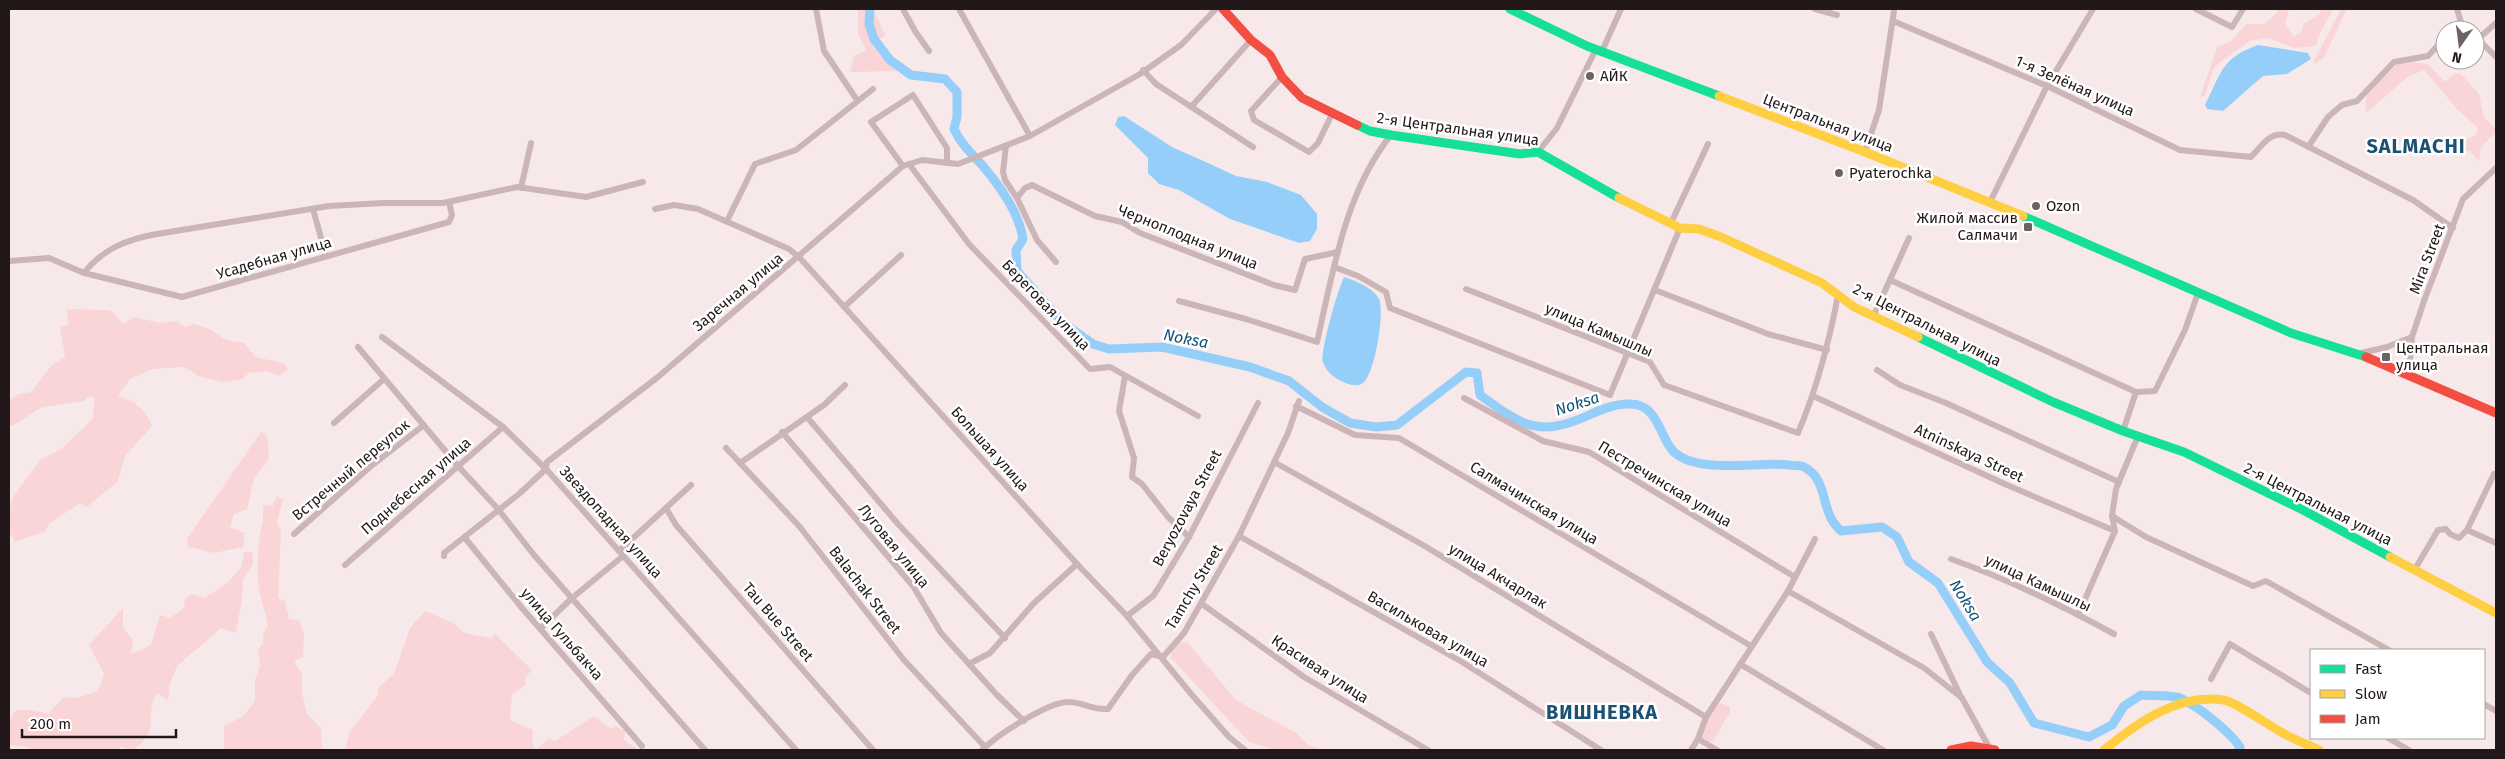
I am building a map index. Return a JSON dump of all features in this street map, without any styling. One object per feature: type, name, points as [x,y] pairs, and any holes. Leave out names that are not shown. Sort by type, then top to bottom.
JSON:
[{"type":"street","points":[[816,9],[824,51],[857,100]]},
{"type":"street","points":[[903,9],[915,31],[930,51]]},
{"type":"street","points":[[959,9],[1030,136]]},
{"type":"street","points":[[906,165],[922,160],[958,164],[1030,136],[1143,70],[1181,45],[1216,9]]},
{"type":"street","name":"2-я Центральная улица","points":[[1223,9],[1251,40],[1270,55],[1282,77],[1302,98],[1332,114],[1370,130],[1391,135],[1520,154],[1538,152],[1619,198],[1680,228],[1699,228],[1822,283],[1854,307],[1873,317],[2053,402],[2123,431],[2184,452],[2415,569],[2496,613]]},
{"type":"street","name":"Центральная улица","points":[[1510,9],[1599,50],[1990,202],[2291,333],[2409,374],[2496,413]]},
{"type":"street","points":[[1538,152],[1557,128],[1621,9]]},
{"type":"street","points":[[1815,9],[1837,15]]},
{"type":"street","points":[[1990,202],[2046,86],[2093,9]]},
{"type":"street","points":[[2196,9],[2232,27],[2242,9]]},
{"type":"street","points":[[1865,152],[1879,110],[1894,11]]},
{"type":"street","name":"1-я Зелёная улица","points":[[1893,21],[2046,86],[2180,150],[2251,157],[2271,137],[2278,134],[2308,146]]},
{"type":"street","points":[[2485,32],[2496,23]]},
{"type":"street","points":[[1191,107],[1251,40]]},
{"type":"street","points":[[2485,46],[2496,56]]},
{"type":"street","points":[[2435,49],[2428,56],[2394,62],[2357,101],[2342,105],[2328,116],[2308,146],[2413,200],[2453,228]]},
{"type":"street","points":[[1143,70],[1156,84],[1253,148]]},
{"type":"street","points":[[1282,77],[1251,112],[1254,120],[1309,152],[1318,143],[1332,114]]},
{"type":"street","points":[[727,221],[755,164],[796,150],[873,89]]},
{"type":"street","name":"Береговая улица","points":[[947,163],[947,148],[913,94],[871,122],[969,244],[1090,369],[1110,366],[1198,416]]},
{"type":"street","points":[[1179,301],[1246,319],[1317,342],[1338,252],[1368,167],[1391,135]]},
{"type":"street","points":[[521,188],[531,143]]},
{"type":"street","points":[[1671,223],[1708,144]]},
{"type":"street","points":[[1002,147],[1005,180],[1017,198],[1037,240],[1056,262]]},
{"type":"street","name":"Заречная улица","points":[[444,556],[444,553],[519,494],[546,469],[547,462],[658,377],[717,324],[799,258],[906,165]]},
{"type":"street","name":"Mira Street","points":[[2409,374],[2412,337],[2463,199],[2476,184],[2496,168]]},
{"type":"street","points":[[84,273],[92,263],[113,248],[134,238],[313,209],[384,203],[449,202],[521,188],[586,197],[643,182]]},
{"type":"street","name":"Черноплодная улица","points":[[1017,198],[1025,188],[1032,185],[1095,216],[1122,222],[1140,233],[1211,261],[1274,285],[1295,290],[1306,259],[1338,252]]},
{"type":"street","name":"Усадебная улица","points":[[9,261],[49,258],[84,273],[182,297],[448,222],[452,215],[449,202]]},
{"type":"street","name":"Большая улица","points":[[655,209],[674,205],[698,209],[789,249],[799,258],[1077,564],[1127,616],[1229,737],[1245,750]]},
{"type":"street","points":[[313,209],[326,256]]},
{"type":"street","points":[[1334,267],[1358,276],[1386,292],[1390,308],[1610,395],[1680,228]]},
{"type":"street","points":[[1873,317],[1910,238]]},
{"type":"street","points":[[844,308],[900,255]]},
{"type":"street","name":"2-я Центральная улица","points":[[1890,280],[2136,392]]},
{"type":"street","name":"улица Камышлы","points":[[1466,289],[1650,362],[1664,384],[1798,433],[1813,396]]},
{"type":"street","points":[[1655,290],[1768,334],[1827,350]]},
{"type":"street","points":[[2123,431],[2136,392],[2156,391],[2185,330],[2198,293]]},
{"type":"street","points":[[1813,396],[1827,350],[1838,295]]},
{"type":"street","name":"Звездопадная улица","points":[[382,337],[503,426],[546,469],[796,750]]},
{"type":"street","points":[[2355,355],[2366,350],[2387,347],[2412,337]]},
{"type":"street","points":[[358,347],[458,466],[498,509],[534,555],[705,750]]},
{"type":"street","points":[[1877,370],[1900,385],[1946,403],[2119,482]]},
{"type":"street","points":[[1125,376],[1119,411],[1134,458],[1132,477],[1142,484],[1168,517],[1189,537]]},
{"type":"street","points":[[334,424],[384,378]]},
{"type":"street","points":[[740,463],[782,432],[824,405],[845,384]]},
{"type":"street","name":"Atninskaya Street","points":[[1813,396],[2007,485],[2115,531]]},
{"type":"street","name":"Пестречинская улица","points":[[1464,398],[1543,441],[1589,452],[1795,577]]},
{"type":"street","name":"Beryozovaya Street","points":[[1127,616],[1153,596],[1189,537],[1258,403]]},
{"type":"street","name":"Tamchy Street","points":[[1163,657],[1184,633],[1239,536],[1288,433],[1298,404]]},
{"type":"street","name":"Салмачинская улица","points":[[1298,404],[1355,435],[1399,438],[1751,646]]},
{"type":"street","name":"Луговая улица","points":[[807,417],[898,524],[1005,638]]},
{"type":"street","name":"Встречный переулок","points":[[294,534],[370,467],[424,425]]},
{"type":"street","name":"Поднебесная улица","points":[[345,564],[503,426]]},
{"type":"street","name":"Луговая улица","points":[[782,432],[913,586],[941,633],[1024,720]]},
{"type":"street","points":[[2078,615],[2115,531],[2112,516],[2116,489],[2138,436]]},
{"type":"street","name":"Balachak Street","points":[[726,448],[799,526],[904,660],[984,749]]},
{"type":"street","name":"улица Акчарлак","points":[[1274,462],[1423,545],[1706,717]]},
{"type":"street","points":[[2415,569],[2438,530],[2446,530],[2459,538],[2467,530],[2494,474]]},
{"type":"street","points":[[540,629],[621,554],[691,485]]},
{"type":"street","name":"Tau Bue Street","points":[[666,508],[676,525],[873,750]]},
{"type":"street","points":[[2112,516],[2146,537],[2253,586],[2266,581],[2387,649]]},
{"type":"street","points":[[2467,530],[2496,542]]},
{"type":"street","name":"Васильковая улица","points":[[1239,536],[1462,662],[1601,750]]},
{"type":"street","name":"улица Гульбакча","points":[[464,538],[642,746]]},
{"type":"street","points":[[1691,750],[1698,739],[1706,717],[1788,591],[1815,539]]},
{"type":"street","name":"улица Камышлы","points":[[1951,559],[1989,572],[2114,634]]},
{"type":"street","points":[[969,664],[990,653],[1034,603],[1077,564]]},
{"type":"street","points":[[1788,591],[1924,668],[1962,698]]},
{"type":"street","name":"Красивая улица","points":[[1202,604],[1304,677],[1428,750]]},
{"type":"street","points":[[1931,634],[1962,698],[1993,750]]},
{"type":"street","points":[[2211,679],[2230,644],[2310,692]]},
{"type":"street","points":[[984,749],[1024,720],[1060,702],[1072,702],[1095,710],[1108,709],[1132,675],[1151,654],[1163,657]]},
{"type":"street","points":[[1740,664],[1883,750]]},
{"type":"street","points":[[2104,750],[2139,722],[2175,706],[2204,700],[2226,700],[2283,733],[2319,750]]},
{"type":"street","points":[[2485,705],[2496,711]]},
{"type":"street","points":[[1698,739],[1717,750]]},
{"type":"street","points":[[2390,739],[2409,750]]},
{"type":"street","points":[[1951,750],[1971,746],[1993,750]]},
{"type":"shaded area","points":[[858,9],[873,9],[885,35],[872,46],[898,71],[850,72],[854,56],[866,50],[858,34]]},
{"type":"shaded area","points":[[2278,9],[2289,9],[2285,24],[2294,37],[2301,32],[2304,23],[2320,14],[2321,9],[2333,9],[2316,46],[2294,48],[2268,38],[2250,41],[2219,63],[2213,70],[2205,96],[2200,97],[2217,47],[2230,42],[2246,24],[2264,24],[2276,14]]},
{"type":"shaded area","points":[[2341,9],[2347,9],[2324,57],[2315,64],[2314,61]]},
{"type":"shaded area","points":[[2401,61],[2428,64],[2445,82],[2456,73],[2461,74],[2479,94],[2484,117],[2496,132],[2481,147],[2479,161],[2470,151],[2455,152],[2453,148],[2476,134],[2478,128],[2457,109],[2424,70],[2408,77],[2367,112],[2365,111],[2367,93]]},
{"type":"shaded area","points":[[67,309],[110,310],[124,324],[134,317],[160,323],[177,321],[185,327],[194,324],[210,329],[226,340],[244,343],[256,357],[283,363],[288,369],[279,376],[267,371],[249,373],[242,379],[224,382],[198,376],[185,367],[153,369],[130,379],[118,396],[130,400],[139,407],[152,426],[125,456],[118,481],[87,507],[80,503],[49,524],[45,531],[15,542],[9,531],[9,510],[13,497],[40,460],[61,449],[92,420],[95,398],[89,396],[84,401],[40,408],[14,425],[9,426],[9,400],[19,394],[31,392],[52,365],[65,357],[60,328],[68,324]]},
{"type":"shaded area","points":[[261,432],[267,436],[269,458],[254,479],[247,509],[234,514],[230,527],[245,533],[243,547],[214,553],[188,547],[187,539]]},
{"type":"shaded area","points":[[277,496],[283,500],[277,523],[281,530],[278,598],[285,601],[289,619],[299,620],[304,633],[303,657],[294,661],[302,674],[302,693],[307,714],[321,728],[322,750],[224,750],[224,726],[243,716],[255,701],[255,681],[260,665],[258,649],[263,644],[263,634],[268,625],[258,582],[259,542],[263,523],[263,505],[273,506]]},
{"type":"shaded area","points":[[244,552],[252,552],[253,564],[243,580],[236,633],[221,628],[177,666],[170,684],[168,700],[158,693],[154,700],[150,728],[142,743],[132,750],[121,747],[119,750],[31,750],[29,747],[9,745],[10,723],[15,712],[26,710],[48,714],[64,697],[77,698],[98,691],[104,674],[89,645],[123,608],[123,628],[133,640],[131,654],[151,645],[160,615],[170,618],[184,608],[185,598],[193,594],[204,598],[225,585],[241,568]]},
{"type":"shaded area","points":[[425,611],[453,623],[464,633],[491,638],[495,634],[532,670],[525,678],[526,685],[512,694],[510,720],[533,730],[532,738],[535,750],[345,750],[349,733],[377,697],[379,687],[394,674],[410,628]]},
{"type":"shaded area","points":[[1177,642],[1188,643],[1236,700],[1296,733],[1308,745],[1326,750],[1274,750],[1249,742],[1171,658],[1171,648]]},
{"type":"shaded area","points":[[1722,703],[1730,707],[1730,712],[1713,741],[1708,742],[1701,738],[1700,732],[1716,704]]},
{"type":"shaded area","points":[[594,716],[611,729],[616,726],[625,731],[624,740],[638,750],[536,750],[549,738],[555,741]]},
{"type":"water","points":[[2258,45],[2308,53],[2311,59],[2287,74],[2263,76],[2223,111],[2207,109],[2205,105],[2219,75],[2229,61],[2236,55]]},
{"type":"water","points":[[1124,116],[1172,147],[1236,176],[1267,182],[1301,195],[1317,214],[1317,229],[1310,241],[1299,243],[1230,219],[1179,190],[1159,184],[1148,173],[1148,158],[1115,125],[1118,117]]},
{"type":"water","points":[[1344,277],[1358,282],[1373,291],[1379,299],[1381,306],[1380,329],[1375,356],[1367,377],[1363,383],[1358,385],[1349,384],[1335,378],[1323,362],[1327,334]]},
{"type":"waterway","name":"Noksa","points":[[870,9],[869,24],[874,39],[890,60],[911,75],[945,79],[957,92],[957,117],[954,129],[963,144],[1002,191],[1013,209],[1021,229],[1023,239],[1016,250],[1017,271],[1063,323],[1093,344],[1109,349],[1162,347],[1250,367],[1289,381],[1322,407],[1350,423],[1376,427],[1397,425],[1466,372],[1477,373],[1480,395],[1507,414],[1530,425],[1542,427],[1555,426],[1570,423],[1614,406],[1625,404],[1640,406],[1653,416],[1674,452],[1685,459],[1713,465],[1776,464],[1803,466],[1811,471],[1819,482],[1831,518],[1841,531],[1882,527],[1897,537],[1909,562],[1938,583],[1987,662],[2010,683],[2034,723],[2089,737],[2112,725],[2124,706],[2141,695],[2172,696],[2187,702],[2213,720],[2229,734],[2240,747],[2239,750]]},
{"type":"traffic: fast","points":[[1510,9],[1587,46],[1719,96]]},
{"type":"traffic: fast","points":[[1357,125],[1370,131],[1391,135],[1520,154],[1538,152],[1619,198]]},
{"type":"traffic: fast","points":[[2023,216],[2291,333],[2366,357]]},
{"type":"traffic: fast","points":[[1918,337],[2053,402],[2123,431],[2184,452],[2303,510],[2390,557]]},
{"type":"traffic: slow","points":[[1719,96],[1865,152],[2023,216]]},
{"type":"traffic: slow","points":[[1619,198],[1680,228],[1699,229],[1721,237],[1822,283],[1854,307],[1918,337]]},
{"type":"traffic: slow","points":[[2390,557],[2496,613]]},
{"type":"traffic: slow","points":[[2104,750],[2144,720],[2159,712],[2190,701],[2207,699],[2229,702],[2286,735],[2319,750]]},
{"type":"traffic: jam","points":[[1223,9],[1251,40],[1270,55],[1282,77],[1302,98],[1357,125]]},
{"type":"traffic: jam","points":[[2366,357],[2496,413]]},
{"type":"traffic: jam","points":[[1951,750],[1971,746],[1995,750]]},
{"type":"place","name":"АЙК","points":[[1590,76]]},
{"type":"place","name":"Pyaterochka","points":[[1839,173]]},
{"type":"place","name":"Ozon","points":[[2036,206]]},
{"type":"place","name":"Жилой массив Салмачи","points":[[2028,227]]},
{"type":"place","name":"Центральная улица","points":[[2386,357]]},
{"type":"district","name":"SALMACHI","points":[[2416,146]]},
{"type":"district","name":"ВИШНЕВКА","points":[[1602,712]]}]
